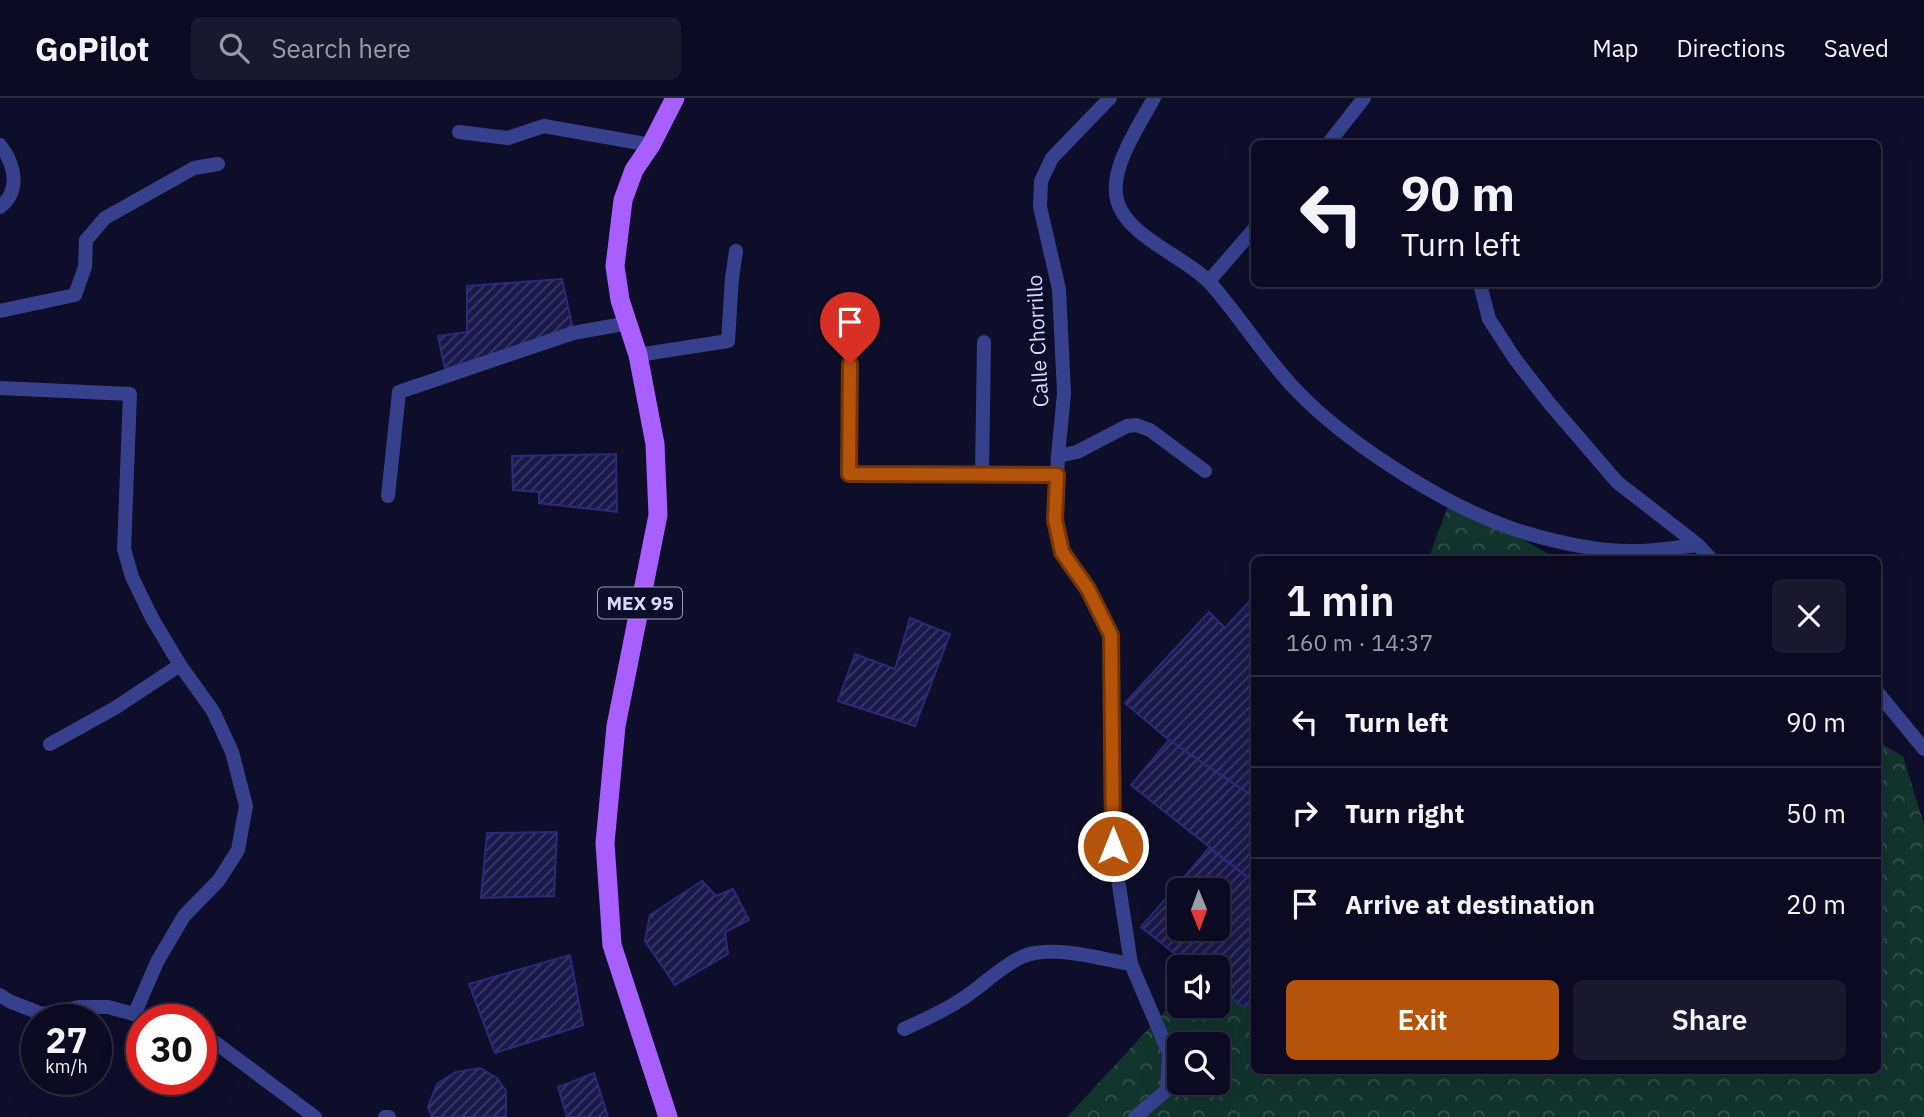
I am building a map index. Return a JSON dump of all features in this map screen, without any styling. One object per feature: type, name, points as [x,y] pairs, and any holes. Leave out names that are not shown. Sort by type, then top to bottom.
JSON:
[{"type":"main road","name":"MEX 95","points":[[668,1117],[612,945],[605,843],[616,726],[658,515],[655,444],[638,355],[620,300],[615,265],[623,200],[634,170],[675,98]]},
{"type":"street","name":"Calle Chorrillo","points":[[1110,98],[1052,158],[1041,181],[1040,207],[1059,289],[1064,393],[1055,520],[1062,552],[1088,589],[1111,635],[1113,846],[1131,964],[1169,1053],[1167,1090],[1135,1117]]},
{"type":"street","points":[[1154,98],[1117,168],[1117,201],[1123,215],[1136,228],[1209,281],[1266,357],[1298,393],[1343,432],[1396,469],[1500,525],[1575,545],[1610,550],[1650,551],[1698,545]]},
{"type":"street","points":[[1331,140],[1364,98]]},
{"type":"street","points":[[459,132],[508,138],[544,126],[650,145]]},
{"type":"street","points":[[0,145],[7,154],[15,184],[9,200],[0,207]]},
{"type":"street","points":[[0,311],[75,295],[85,267],[86,240],[105,218],[194,168],[218,164]]},
{"type":"street","points":[[1209,281],[1251,233]]},
{"type":"street","points":[[638,355],[728,341],[736,251]]},
{"type":"street","points":[[1481,287],[1489,319],[1515,359],[1550,404],[1618,482],[1708,556]]},
{"type":"street","points":[[388,496],[399,392],[573,333],[629,323]]},
{"type":"street","points":[[982,475],[984,342]]},
{"type":"street","points":[[850,364],[849,474],[1057,475]]},
{"type":"street","points":[[0,388],[130,394],[124,549],[132,577],[152,618],[180,665],[213,711],[232,752],[246,806],[238,850],[219,880],[184,916],[157,962],[139,1004]]},
{"type":"street","points":[[1058,456],[1077,452],[1127,426],[1136,425],[1150,430],[1205,471]]},
{"type":"street","points":[[51,744],[115,708],[180,665]]},
{"type":"street","points":[[1881,697],[1924,750]]},
{"type":"street","points":[[904,1028],[936,1015],[964,999],[1014,962],[1033,953],[1089,956],[1131,964]]},
{"type":"street","points":[[0,995],[42,1014],[80,1007],[108,1007],[126,1011]]},
{"type":"street","points":[[217,1043],[315,1117]]},
{"type":"green space","points":[[1451,498],[1552,556],[1429,556]]},
{"type":"green space","points":[[1881,744],[1903,756],[1924,825],[1924,1117],[1067,1117],[1167,1009],[1167,1018],[1230,1018],[1230,955],[1227,955],[1251,921],[1251,1074],[1881,1074]]},
{"type":"building","points":[[562,279],[573,329],[445,369],[438,336],[467,332],[467,286]]},
{"type":"building","points":[[616,454],[617,512],[539,503],[539,492],[513,490],[512,456]]},
{"type":"building","points":[[1251,599],[1251,795],[1169,740],[1125,703],[1209,612],[1225,628]]},
{"type":"building","points":[[910,618],[950,634],[915,726],[838,701],[855,654],[895,669]]},
{"type":"building","points":[[1169,740],[1251,795],[1251,880],[1131,785]]},
{"type":"building","points":[[557,832],[554,896],[481,898],[487,833]]},
{"type":"building","points":[[1209,848],[1251,880],[1251,999],[1244,1007],[1230,996],[1230,955],[1177,955],[1141,927],[1167,897],[1167,942],[1230,942],[1230,878],[1183,878]]},
{"type":"building","points":[[702,881],[716,896],[733,889],[749,920],[725,932],[728,954],[675,985],[645,941],[650,915]]},
{"type":"building","points":[[570,955],[583,1025],[495,1053],[469,984]]},
{"type":"building","points":[[480,1068],[497,1078],[506,1091],[506,1117],[432,1117],[428,1107],[437,1084],[456,1072]]},
{"type":"building","points":[[594,1073],[608,1117],[567,1117],[558,1087]]},
{"type":"route","points":[[850,364],[849,474],[1057,475],[1055,520],[1062,552],[1088,589],[1111,635],[1113,846]]}]
